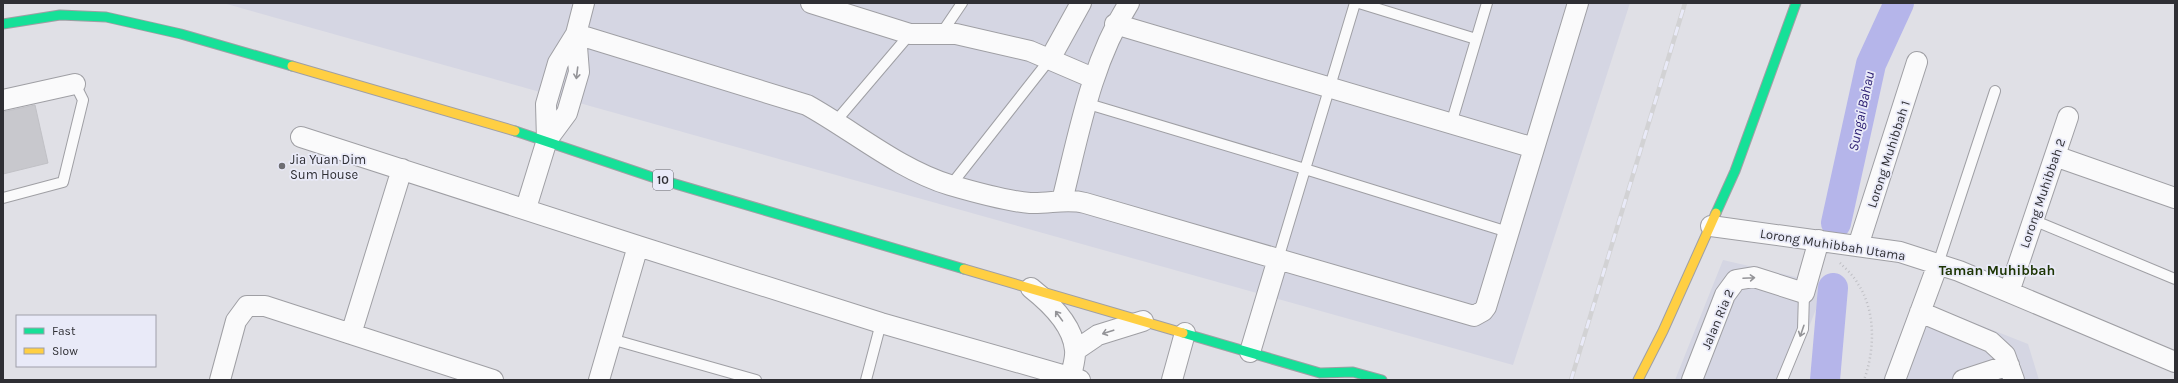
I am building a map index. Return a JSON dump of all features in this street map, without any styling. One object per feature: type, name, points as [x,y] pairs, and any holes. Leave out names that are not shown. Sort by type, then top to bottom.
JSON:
[{"type":"main road","points":[[1638,380],[1663,331],[1735,171],[1796,3]]},
{"type":"main road","name":"10","points":[[3,24],[59,9],[122,19],[181,34],[547,140],[662,180],[1320,373],[1382,380]]},
{"type":"main road","points":[[1649,380],[1663,331]]},
{"type":"main road","name":"10","points":[[1320,373],[1329,380]]},
{"type":"street","points":[[526,208],[547,140],[567,113],[579,72],[576,34],[584,3]]},
{"type":"street","points":[[811,3],[910,34],[956,34],[1030,51],[1093,78]]},
{"type":"street","points":[[1050,59],[1081,3]]},
{"type":"street","points":[[1062,201],[1085,104],[1093,78],[1115,24],[1129,3]]},
{"type":"street","points":[[576,34],[807,105],[836,121],[910,168],[951,185],[1025,202],[1085,202],[1474,316],[1483,311],[1486,307],[1578,3]]},
{"type":"street","points":[[1115,24],[1534,148]]},
{"type":"street","name":"Lorong Muhibbah 1","points":[[1858,246],[1917,62]]},
{"type":"street","points":[[3,100],[75,84]]},
{"type":"street","name":"Lorong Muhibbah 2","points":[[2008,292],[2068,117]]},
{"type":"street","points":[[301,137],[881,323],[1074,379],[1076,350],[1067,327],[1057,313],[1031,288]]},
{"type":"street","points":[[2055,156],[2175,198]]},
{"type":"street","points":[[351,334],[402,169]]},
{"type":"street","name":"Lorong Muhibbah Utama","points":[[1711,226],[1900,252],[1938,264],[2175,362]]},
{"type":"street","points":[[1804,293],[1819,240]]},
{"type":"street","points":[[599,380],[638,246]]},
{"type":"street","points":[[1250,352],[1278,259]]},
{"type":"street","points":[[1895,380],[1938,264]]},
{"type":"street","name":"Jalan Ria 2","points":[[1692,380],[1725,295],[1736,280],[1754,277],[1804,293]]},
{"type":"street","points":[[220,380],[236,321],[247,306],[265,306],[493,380]]},
{"type":"street","points":[[1920,312],[1991,342],[2005,355],[2012,372],[1963,380]]},
{"type":"street","points":[[1076,350],[1098,336],[1143,321]]},
{"type":"street","points":[[1172,380],[1185,334]]},
{"type":"lane","points":[[941,34],[962,3]]},
{"type":"lane","points":[[1278,259],[1355,3]]},
{"type":"lane","points":[[1359,3],[1476,39]]},
{"type":"lane","points":[[1451,124],[1487,3]]},
{"type":"lane","points":[[836,121],[910,34]]},
{"type":"lane","points":[[951,185],[1050,59]]},
{"type":"lane","points":[[3,198],[63,182],[83,100],[75,84]]},
{"type":"lane","points":[[1938,264],[1995,91]]},
{"type":"lane","points":[[1085,104],[1305,168],[1508,232]]},
{"type":"lane","points":[[2033,220],[2175,279]]},
{"type":"lane","points":[[1782,380],[1803,329],[1804,293]]},
{"type":"lane","points":[[866,380],[881,323]]},
{"type":"lane","points":[[611,339],[756,380]]},
{"type":"path","points":[[1838,262],[1858,283],[1866,300],[1870,318],[1871,350],[1864,380]]},
{"type":"shaded area","points":[[223,3],[1630,3],[1513,365]]},
{"type":"shaded area","points":[[1723,260],[1826,284],[1788,380],[1675,380]]},
{"type":"shaded area","points":[[1914,299],[2028,344],[2039,380],[1883,380]]},
{"type":"building","points":[[35,105],[48,163],[3,174],[3,112]]},
{"type":"waterway","name":"Sungai Bahau","points":[[1836,223],[1871,64],[1899,3]]},
{"type":"waterway","name":"Sungai Bahau","points":[[1825,380],[1833,288]]},
{"type":"railway","points":[[1571,380],[1685,3]]},
{"type":"traffic: fast","points":[[1716,213],[1735,171],[1796,3]]},
{"type":"traffic: fast","points":[[3,24],[60,15],[106,17],[181,34],[292,66]]},
{"type":"traffic: fast","points":[[515,131],[655,178],[964,269]]},
{"type":"traffic: fast","points":[[1183,333],[1320,373],[1353,372],[1382,380]]},
{"type":"traffic: slow","points":[[292,66],[515,131]]},
{"type":"traffic: slow","points":[[1638,380],[1663,331],[1716,213]]},
{"type":"traffic: slow","points":[[964,269],[1183,333]]},
{"type":"place","name":"Jia Yuan Dim Sum House","points":[[282,166]]},
{"type":"district","name":"Taman Muhibbah","points":[[1997,270]]}]
